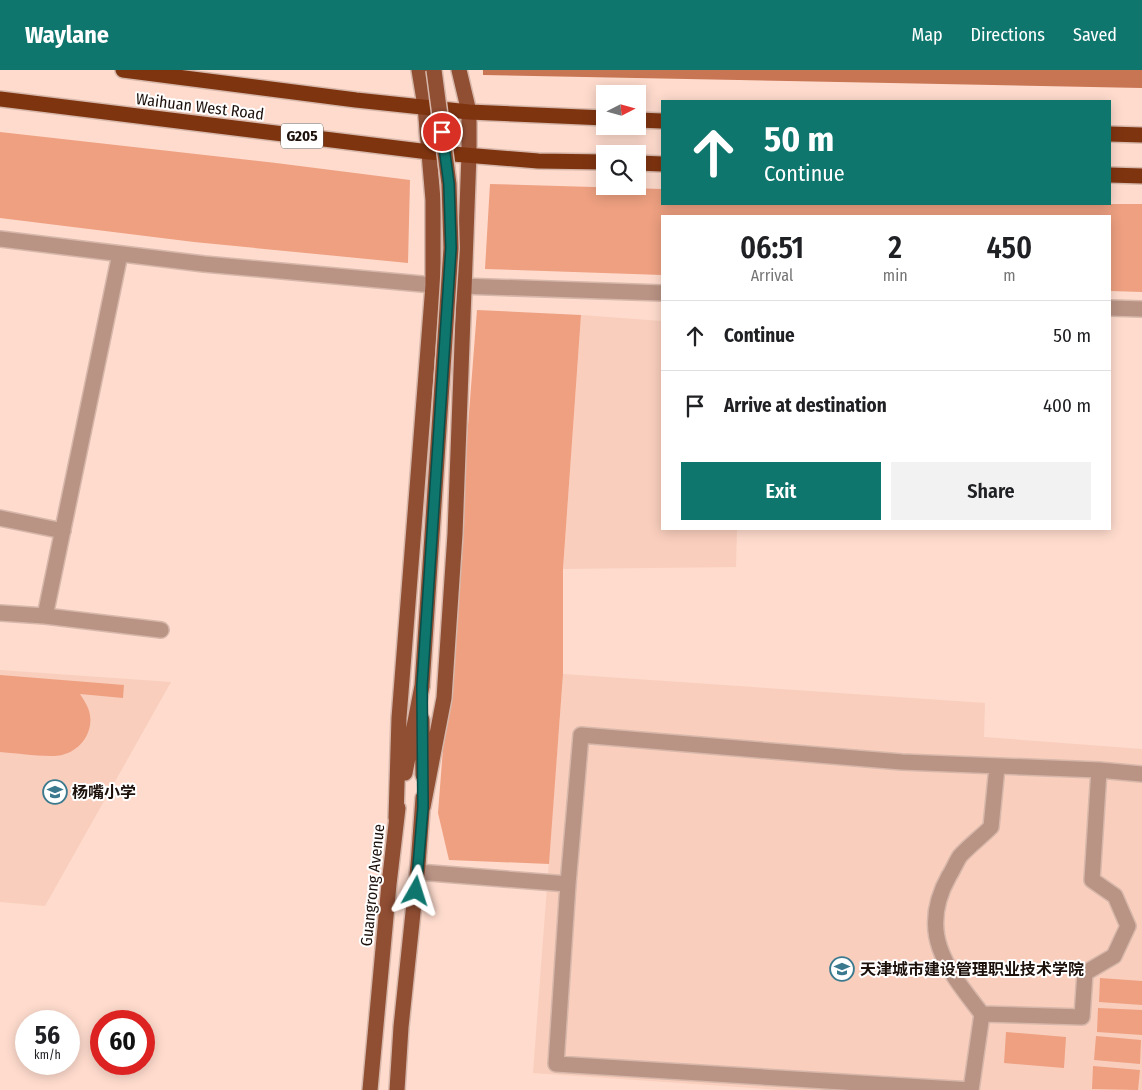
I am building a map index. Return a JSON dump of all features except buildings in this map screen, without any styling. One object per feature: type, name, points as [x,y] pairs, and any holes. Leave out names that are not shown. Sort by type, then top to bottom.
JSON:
[{"type":"highway","name":"Waihuan West Road","points":[[123,70],[356,100],[469,112],[596,118]]},
{"type":"highway","name":"Waihuan West Road","points":[[0,99],[429,152],[538,161],[596,162]]},
{"type":"highway","points":[[646,120],[661,121]]},
{"type":"highway","points":[[1111,134],[1142,134]]},
{"type":"highway","points":[[646,163],[661,164]]},
{"type":"highway","points":[[1111,175],[1142,176]]},
{"type":"main road","points":[[396,818],[399,718],[433,285],[433,200],[425,106],[419,70]]},
{"type":"main road","points":[[397,1090],[401,1027],[423,807],[422,686],[451,248],[449,184],[434,70]]},
{"type":"main road","points":[[423,807],[444,698],[455,534],[469,154],[469,112],[460,70]]},
{"type":"main road","name":"Guangrong Avenue","points":[[370,1090],[396,818],[422,686]]},
{"type":"street","points":[[0,238],[204,264],[433,285],[661,293]]},
{"type":"street","points":[[45,616],[120,254]]},
{"type":"street","points":[[1111,308],[1142,309]]},
{"type":"street","points":[[0,518],[63,531]]},
{"type":"street","points":[[0,613],[45,616],[161,630]]},
{"type":"street","points":[[997,767],[991,828],[960,856],[942,890],[935,912],[937,943],[954,979],[982,1014],[972,1090],[556,1064],[568,884],[581,735],[902,762],[1099,770],[1142,774]]},
{"type":"street","points":[[982,1014],[1082,1017],[1085,972],[1114,956],[1135,926],[1115,896],[1092,880],[1099,770]]},
{"type":"street","points":[[418,872],[568,884]]},
{"type":"shaded area","points":[[483,70],[1142,70],[1142,88],[483,75]]},
{"type":"shaded area","points":[[0,132],[410,180],[408,263],[194,242],[0,218]]},
{"type":"shaded area","points":[[490,184],[596,187],[596,195],[646,195],[646,189],[661,189],[661,205],[1142,204],[1142,292],[1111,291],[1111,215],[661,215],[661,275],[485,269]]},
{"type":"shaded area","points":[[477,310],[581,315],[563,569],[563,674],[549,864],[449,860],[438,813]]},
{"type":"shaded area","points":[[581,315],[661,321],[661,530],[737,530],[736,567],[563,569]]},
{"type":"shaded area","name":"杨嘴小学","points":[[0,670],[171,682],[45,906],[0,902]]},
{"type":"shaded area","name":"天津城市建设管理职业技术学院","points":[[563,674],[985,703],[984,737],[1142,749],[1142,1090],[781,1090],[533,1073]]},
{"type":"shaded area","points":[[0,675],[124,685],[123,698],[80,694],[90,716],[89,730],[82,743],[69,752],[62,755],[49,756],[0,752]]},
{"type":"shaded area","points":[[1100,978],[1142,981],[1142,1005],[1099,1002]]},
{"type":"shaded area","points":[[1098,1008],[1142,1010],[1142,1035],[1097,1032]]},
{"type":"shaded area","points":[[1006,1032],[1066,1037],[1064,1068],[1004,1063]]},
{"type":"shaded area","points":[[1096,1036],[1141,1040],[1140,1064],[1094,1060]]},
{"type":"shaded area","points":[[1093,1066],[1140,1070],[1138,1090],[1092,1089]]},
{"type":"place","name":"杨嘴小学","points":[[55,792]]},
{"type":"place","name":"天津城市建设管理职业技术学院","points":[[842,969]]},
{"type":"route","points":[[416,891],[423,807],[422,686],[451,248],[449,184],[442,132]]}]
